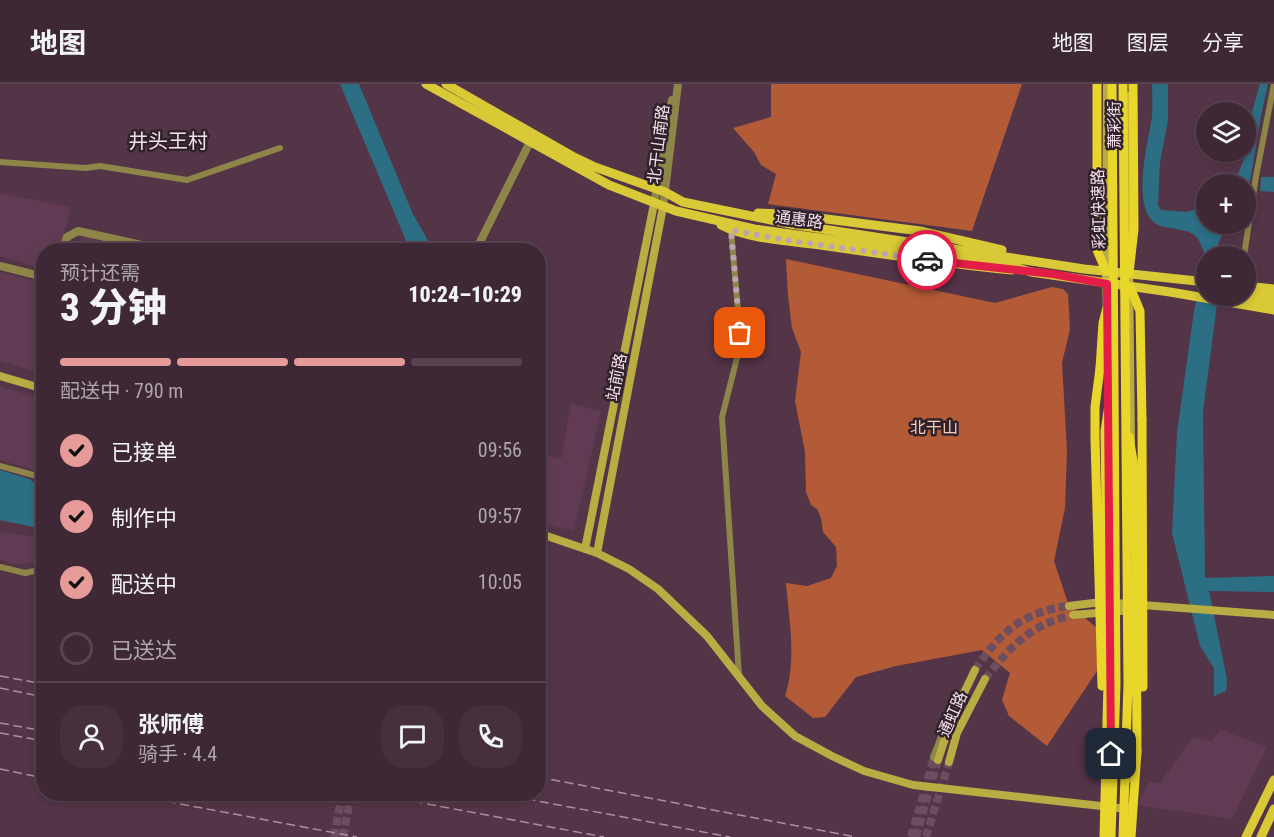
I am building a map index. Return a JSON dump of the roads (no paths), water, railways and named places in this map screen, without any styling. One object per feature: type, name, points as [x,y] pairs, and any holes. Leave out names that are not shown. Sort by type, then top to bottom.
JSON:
[{"type":"highway","points":[[1097,84],[1097,250],[1106,271]]},
{"type":"highway","name":"彩虹快速路","points":[[1111,837],[1116,684],[1112,84]]},
{"type":"highway","name":"彩虹快速路","points":[[1123,84],[1128,684],[1123,837]]},
{"type":"highway","points":[[1129,273],[1134,229],[1131,84]]},
{"type":"highway","points":[[1130,287],[1140,311],[1143,685],[1131,837]]},
{"type":"highway","points":[[1106,754],[1101,655],[1095,407],[1103,323],[1108,304]]},
{"type":"highway","points":[[1104,837],[1108,683],[1105,431],[1115,372]]},
{"type":"highway","points":[[1124,400],[1133,461],[1137,753]]},
{"type":"main road","name":"通惠路","points":[[426,84],[595,167],[754,229],[1001,263],[1031,272],[1196,296]]},
{"type":"main road","name":"通惠路","points":[[446,84],[609,185],[659,205],[710,213]]},
{"type":"main road","name":"萧彩街","points":[[1107,84],[1106,271],[1111,754],[1106,807],[1128,809],[1132,608],[1129,273],[1131,84]]},
{"type":"main road","points":[[585,549],[659,205]]},
{"type":"main road","name":"站前路","points":[[597,553],[659,205]]},
{"type":"main road","points":[[710,213],[788,214],[920,231],[1030,259],[1106,271],[1196,281]]},
{"type":"main road","points":[[710,213],[731,230],[956,264],[1031,272]]},
{"type":"main road","points":[[1256,287],[1274,289]]},
{"type":"main road","points":[[1256,293],[1274,296]]},
{"type":"main road","points":[[1256,300],[1274,303]]},
{"type":"main road","points":[[1253,306],[1274,310]]},
{"type":"main road","points":[[0,376],[36,387]]},
{"type":"main road","points":[[546,536],[597,553],[629,569],[658,589],[707,636],[762,706],[795,736],[864,771],[913,785],[1106,807]]},
{"type":"main road","points":[[1069,606],[1082,603],[1111,607],[1274,615]]},
{"type":"main road","points":[[1073,615],[1111,607]]},
{"type":"main road","name":"通虹路","points":[[936,759],[960,699],[975,670]]},
{"type":"main road","name":"通虹路","points":[[948,762],[957,733],[986,679]]},
{"type":"main road","points":[[1246,837],[1274,780]]},
{"type":"main road","points":[[1261,837],[1274,809]]},
{"type":"street","name":"北干山南路","points":[[659,205],[660,191],[672,143],[676,84]]},
{"type":"street","points":[[1246,246],[1256,176],[1274,84]]},
{"type":"street","points":[[480,243],[532,138]]},
{"type":"street","points":[[0,162],[86,168],[100,166],[187,180],[280,148]]},
{"type":"street","points":[[731,230],[740,333],[739,350],[722,417],[740,676]]},
{"type":"street","points":[[65,243],[67,237],[78,231],[125,243]]},
{"type":"street","points":[[0,266],[36,275]]},
{"type":"street","points":[[0,466],[36,476]]},
{"type":"street","points":[[0,567],[25,573],[36,571]]},
{"type":"water","points":[[340,84],[359,84],[412,212],[429,243],[407,243]]},
{"type":"water","points":[[1152,84],[1168,84],[1168,120],[1160,162],[1158,205],[1161,210],[1187,212],[1196,209],[1196,234],[1222,234],[1218,246],[1201,246],[1191,233],[1162,227],[1149,217],[1144,205],[1143,174],[1152,116]]},
{"type":"water","points":[[1260,84],[1268,84],[1256,146],[1256,102]]},
{"type":"water","points":[[1243,162],[1253,162],[1251,174],[1238,174]]},
{"type":"water","points":[[1261,177],[1274,177],[1274,192],[1260,191]]},
{"type":"water","points":[[1196,302],[1196,306],[1217,306],[1203,412],[1205,578],[1274,576],[1274,592],[1209,591],[1227,679],[1226,691],[1214,696],[1214,668],[1200,646],[1172,533],[1177,433]]},
{"type":"water","points":[[0,470],[29,479],[36,484],[36,528],[0,520]]},
{"type":"tunnel","points":[[975,670],[993,645],[1014,626],[1039,613],[1069,606]]},
{"type":"tunnel","points":[[985,679],[1023,638],[1045,624],[1073,615]]},
{"type":"tunnel","points":[[911,837],[934,757]]},
{"type":"tunnel","points":[[916,837],[938,760]]},
{"type":"tunnel","points":[[926,837],[949,762]]},
{"type":"tunnel","points":[[334,837],[341,801]]},
{"type":"tunnel","points":[[343,837],[350,801]]},
{"type":"railway","points":[[0,676],[36,683]]},
{"type":"railway","points":[[0,688],[36,695]]},
{"type":"railway","points":[[0,723],[36,730]]},
{"type":"railway","points":[[0,733],[36,740]]},
{"type":"railway","points":[[0,769],[36,776]]},
{"type":"railway","points":[[546,779],[856,837]]},
{"type":"railway","points":[[164,801],[357,837]]},
{"type":"railway","points":[[411,801],[604,837]]},
{"type":"railway","points":[[537,801],[730,837]]},
{"type":"district","name":"井头王村","points":[[168,141]]},
{"type":"park label","name":"北干山","points":[[934,427]]}]
